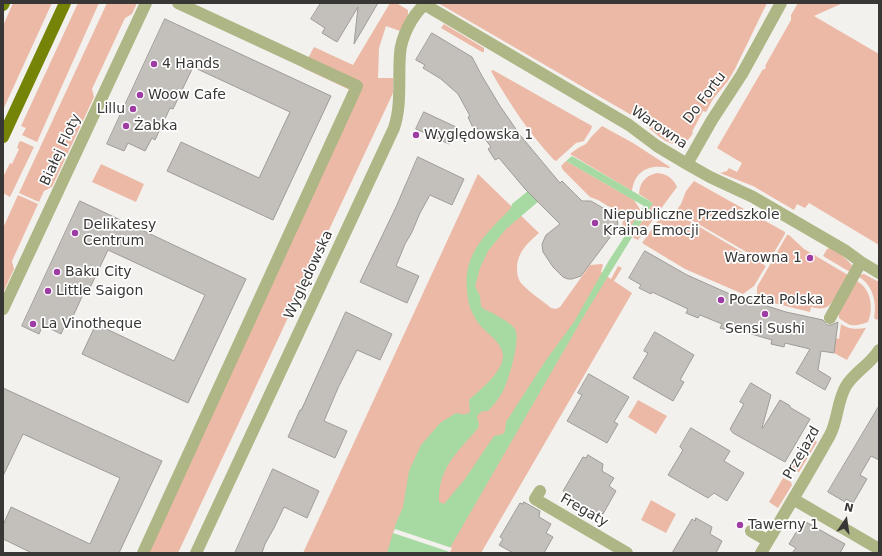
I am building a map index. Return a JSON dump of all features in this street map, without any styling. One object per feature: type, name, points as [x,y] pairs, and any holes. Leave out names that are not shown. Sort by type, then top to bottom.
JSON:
[{"type":"main road","points":[[3,137],[65,3]]},
{"type":"street","name":"Białej Floty","points":[[3,309],[146,3]]},
{"type":"street","points":[[143,553],[358,86],[178,3]]},
{"type":"street","name":"Do Fortu","points":[[687,164],[712,120],[742,74],[781,3]]},
{"type":"street","name":"Warowna","points":[[423,4],[629,125],[657,146],[687,164],[760,201],[846,251],[879,273]]},
{"type":"street","name":"Wyględowska","points":[[196,553],[394,128],[399,105],[400,52],[410,25],[423,4]]},
{"type":"street","points":[[830,318],[861,262]]},
{"type":"street","name":"Przejazd","points":[[761,553],[831,433],[840,398],[847,383],[854,375],[868,365],[879,350]]},
{"type":"street","name":"Fregaty","points":[[540,491],[535,499],[627,553]]},
{"type":"street","points":[[793,499],[879,549]]},
{"type":"street","points":[[750,531],[768,541]]},
{"type":"shaded area","points":[[13,3],[52,3],[3,110],[3,26]]},
{"type":"shaded area","points":[[78,3],[99,3],[37,142],[22,135],[26,128],[21,126]]},
{"type":"shaded area","points":[[107,3],[137,3],[132,14],[125,18],[92,89],[94,97],[52,187],[44,191],[39,202],[19,193]]},
{"type":"shaded area","points":[[390,3],[398,3],[408,10],[408,15],[400,31],[386,26],[379,48],[378,78],[393,78],[393,93],[178,553],[139,553],[350,90],[303,68],[314,47],[353,65]]},
{"type":"shaded area","points":[[438,3],[767,3],[728,81],[713,99],[706,112],[703,111],[692,132],[693,133],[687,141],[680,144],[673,144],[659,137],[640,120]]},
{"type":"shaded area","points":[[798,3],[843,3],[814,16],[879,54],[879,245],[809,203],[805,208],[797,204],[794,210],[753,186],[720,173],[727,171],[729,168],[737,172],[742,163],[717,148],[763,69],[764,70],[766,67],[765,66],[791,20],[791,15]]},
{"type":"shaded area","points":[[444,24],[484,48],[484,52],[441,28]]},
{"type":"shaded area","points":[[493,70],[592,126],[584,141],[576,143],[556,161],[554,160],[536,139],[505,95],[491,71]]},
{"type":"shaded area","points":[[602,126],[633,143],[670,167],[656,167],[644,170],[636,178],[632,191],[570,154],[586,144]]},
{"type":"shaded area","points":[[21,141],[34,147],[10,197],[3,193],[3,177],[10,163],[12,164],[19,149],[17,148],[19,142]]},
{"type":"shaded area","points":[[572,156],[653,203],[585,314],[447,553],[387,553],[396,523],[403,507],[409,471],[421,445],[440,423],[456,413],[465,414],[470,412],[469,400],[496,374],[502,361],[503,355],[500,346],[476,320],[468,300],[467,277],[469,265],[478,244],[511,208],[512,204],[550,173],[559,184],[506,229],[488,251],[480,268],[475,286],[480,296],[481,306],[505,320],[512,326],[515,329],[517,341],[509,376],[502,392],[497,401],[488,411],[479,414],[477,417],[479,424],[478,428],[457,453],[446,470],[442,479],[439,502],[444,504],[465,479],[494,436],[503,434],[505,431],[506,422],[546,360],[574,322],[608,262],[644,206],[566,161]]},
{"type":"shaded area","points":[[566,161],[634,200],[641,211],[627,233],[622,229],[623,220],[618,212],[590,197],[563,170],[561,166]]},
{"type":"shaded area","points":[[101,164],[144,184],[136,202],[92,182]]},
{"type":"shaded area","points":[[657,173],[664,174],[669,177],[674,181],[677,187],[657,214],[648,211],[653,203],[639,194],[644,180]]},
{"type":"shaded area","points":[[478,174],[539,233],[524,248],[517,263],[517,269],[520,281],[525,287],[551,308],[556,309],[560,307],[590,265],[602,264],[601,272],[611,279],[618,266],[622,268],[614,281],[632,293],[481,553],[303,553]]},
{"type":"shaded area","points":[[694,181],[785,232],[767,264],[676,211],[681,204],[686,191]]},
{"type":"shaded area","points":[[18,195],[38,204],[12,261],[14,269],[3,293],[3,228]]},
{"type":"shaded area","points":[[674,212],[766,266],[754,286],[743,294],[685,269],[642,243],[660,218],[668,216]]},
{"type":"shaded area","points":[[646,215],[655,217],[638,240],[632,237]]},
{"type":"shaded area","points":[[787,235],[789,235],[804,249],[848,275],[838,294],[828,306],[824,308],[811,307],[810,312],[757,299],[757,287]]},
{"type":"shaded area","points":[[830,248],[842,255],[852,265],[850,272],[823,256],[827,249]]},
{"type":"shaded area","points":[[864,274],[879,282],[879,317],[877,320],[874,318],[875,306],[871,290],[864,280],[859,277],[860,275]]},
{"type":"shaded area","points":[[857,281],[862,284],[870,299],[870,317],[868,322],[859,325],[849,325],[839,318],[839,312]]},
{"type":"shaded area","points":[[841,324],[856,329],[866,328],[847,360],[834,353],[836,338],[839,339]]},
{"type":"shaded area","points":[[638,400],[667,416],[656,434],[628,417]]},
{"type":"shaded area","points":[[808,436],[817,442],[799,472],[796,472],[789,468]]},
{"type":"shaded area","points":[[783,478],[791,482],[792,485],[778,508],[769,502]]},
{"type":"shaded area","points":[[651,500],[676,514],[666,533],[641,520]]},
{"type":"pier","points":[[395,529],[452,548],[450,552],[393,533]]},
{"type":"building","points":[[321,3],[378,3],[354,44],[358,7],[337,42],[322,33],[325,28],[311,19]]},
{"type":"building","points":[[165,19],[331,96],[273,220],[167,171],[181,142],[259,178],[290,112],[193,67],[173,109],[170,108],[155,140],[152,138],[145,151],[128,143],[124,151],[107,144]]},
{"type":"building","points":[[432,33],[472,57],[500,106],[520,135],[560,183],[562,181],[582,201],[591,201],[615,215],[617,218],[617,228],[581,276],[568,279],[563,277],[553,267],[543,252],[542,244],[546,235],[560,224],[525,189],[499,158],[495,160],[488,149],[491,147],[477,128],[474,130],[468,117],[470,116],[458,94],[441,79],[423,68],[425,65],[416,60]]},
{"type":"building","points":[[424,112],[456,127],[449,144],[416,129]]},
{"type":"building","points":[[418,157],[464,179],[452,205],[430,195],[405,244],[396,266],[419,276],[407,303],[360,282]]},
{"type":"building","points":[[80,201],[246,279],[188,403],[82,354],[96,324],[174,361],[205,295],[108,250],[88,292],[85,290],[70,323],[67,321],[61,334],[43,325],[39,334],[22,326]]},
{"type":"building","points":[[645,251],[687,275],[732,295],[786,312],[823,320],[827,325],[838,322],[834,353],[821,351],[818,370],[831,378],[825,390],[796,373],[810,349],[785,343],[784,347],[771,344],[772,340],[734,329],[733,332],[720,328],[722,324],[700,315],[698,318],[686,313],[688,309],[652,292],[651,294],[639,288],[641,285],[629,278]]},
{"type":"building","points":[[346,312],[392,334],[380,360],[357,350],[338,388],[324,421],[347,431],[335,458],[288,437]]},
{"type":"building","points":[[655,332],[694,355],[680,380],[684,382],[673,401],[633,378],[648,353],[644,351]]},
{"type":"building","points":[[589,374],[629,397],[614,422],[618,424],[607,443],[567,421],[582,395],[578,393]]},
{"type":"building","points":[[751,383],[771,395],[762,428],[780,400],[810,419],[785,462],[733,433],[730,429],[744,404],[740,402]]},
{"type":"building","points":[[3,388],[162,461],[119,553],[32,553],[3,539],[3,525],[11,507],[90,544],[120,478],[23,434],[3,476]]},
{"type":"building","points":[[879,406],[879,460],[871,456],[860,475],[867,479],[853,503],[846,499],[845,502],[828,492]]},
{"type":"building","points":[[691,428],[730,451],[724,461],[744,473],[727,501],[714,493],[708,498],[668,475],[683,450],[680,447]]},
{"type":"building","points":[[588,455],[603,464],[602,471],[614,478],[609,486],[616,491],[603,514],[600,513],[598,516],[585,508],[577,507],[563,499],[566,493],[563,491],[583,457],[586,458]]},
{"type":"building","points":[[273,469],[319,491],[307,518],[284,507],[262,553],[235,553]]},
{"type":"building","points":[[524,502],[540,511],[539,517],[551,524],[546,533],[553,537],[544,553],[513,553],[499,545],[503,539],[500,537],[520,503],[523,504]]},
{"type":"building","points":[[696,518],[712,527],[710,534],[722,541],[716,553],[672,553],[692,519],[695,521]]},
{"type":"building","points":[[806,522],[845,544],[840,553],[792,553],[796,548],[789,544],[800,526],[803,528]]},
{"type":"place","name":"4 Hands","points":[[154,64]]},
{"type":"place","name":"Woow Cafe","points":[[140,95]]},
{"type":"place","name":"Lillu","points":[[133,109]]},
{"type":"place","name":"Żabka","points":[[126,126]]},
{"type":"place","name":"Wyględowska 1","points":[[416,135]]},
{"type":"place","name":"Niepubliczne Przedszkole Kraina Emocji","points":[[595,223]]},
{"type":"place","name":"Delikatesy Centrum","points":[[75,233]]},
{"type":"place","name":"Warowna 1","points":[[810,258]]},
{"type":"place","name":"Baku City","points":[[57,272]]},
{"type":"place","name":"Little Saigon","points":[[48,291]]},
{"type":"place","name":"Poczta Polska","points":[[721,300]]},
{"type":"place","name":"Sensi Sushi","points":[[765,314]]},
{"type":"place","name":"La Vinotheque","points":[[33,324]]},
{"type":"place","name":"Tawerny 1","points":[[740,525]]}]
